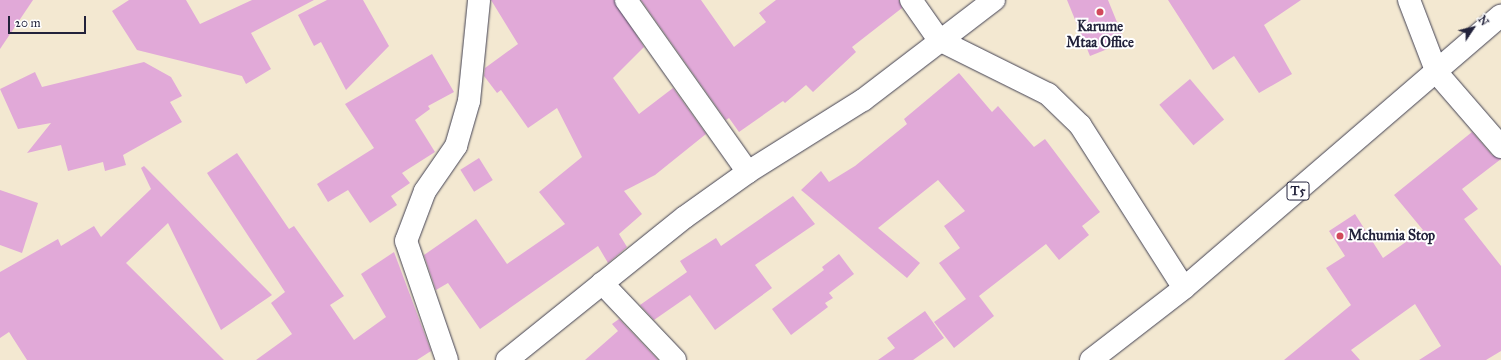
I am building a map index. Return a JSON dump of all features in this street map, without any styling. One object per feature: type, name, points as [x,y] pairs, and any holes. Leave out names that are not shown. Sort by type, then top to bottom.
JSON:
[{"type":"main road","points":[[447,360],[406,241],[425,191],[456,146],[469,101],[479,0]]},
{"type":"main road","points":[[626,0],[748,172]]},
{"type":"main road","points":[[911,0],[939,40],[1048,94],[1080,126],[1184,288]]},
{"type":"main road","points":[[507,360],[602,283],[748,172],[863,100],[939,40],[994,0]]},
{"type":"main road","points":[[1409,0],[1437,73],[1501,147]]},
{"type":"main road","name":"T5","points":[[1091,360],[1184,288],[1437,73],[1501,15]]},
{"type":"main road","points":[[602,283],[674,360]]},
{"type":"building","points":[[0,0],[33,0],[0,49]]},
{"type":"building","points":[[129,0],[186,0],[200,24],[252,0],[314,0],[251,33],[271,69],[246,84],[242,76],[137,50],[112,11]]},
{"type":"building","points":[[327,0],[363,0],[389,46],[346,90],[321,42],[314,46],[298,15]]},
{"type":"building","points":[[491,0],[614,0],[644,47],[613,78],[639,114],[673,88],[706,134],[655,175],[624,191],[642,214],[619,234],[627,247],[608,263],[598,246],[480,329],[448,283],[436,290],[424,255],[476,219],[507,264],[565,224],[539,192],[582,157],[557,108],[528,128],[501,90],[497,93],[484,76],[485,68],[518,44]]},
{"type":"building","points":[[641,0],[701,0],[734,47],[766,22],[759,13],[776,0],[899,0],[902,8],[852,47],[856,52],[813,92],[806,85],[785,103],[783,101],[739,132],[729,118],[726,120]]},
{"type":"building","points":[[1067,0],[1108,0],[1125,42],[1090,56]]},
{"type":"building","points":[[1168,0],[1301,0],[1264,25],[1292,74],[1259,93],[1234,56],[1213,70]]},
{"type":"building","points":[[432,54],[454,92],[428,106],[430,109],[415,120],[435,152],[402,173],[410,183],[391,196],[397,205],[370,223],[348,190],[328,202],[317,184],[374,148],[345,104]]},
{"type":"building","points":[[144,62],[171,77],[182,96],[170,102],[182,122],[123,155],[126,165],[105,171],[103,162],[68,171],[61,145],[27,153],[51,123],[18,129],[0,89],[35,72],[42,87]]},
{"type":"building","points":[[959,73],[992,112],[998,106],[1034,147],[1045,139],[1100,212],[1082,226],[1089,235],[1059,260],[1046,244],[979,296],[994,316],[954,348],[934,322],[966,299],[939,263],[960,248],[944,226],[965,211],[938,180],[878,228],[920,263],[907,278],[801,190],[821,171],[829,182],[855,166],[907,124],[904,119]]},
{"type":"building","points":[[1190,79],[1224,120],[1193,145],[1159,105]]},
{"type":"building","points":[[1472,132],[1492,155],[1501,159],[1462,189],[1478,209],[1464,219],[1501,266],[1501,351],[1486,360],[1419,360],[1441,346],[1415,304],[1351,350],[1360,360],[1284,360],[1351,305],[1326,268],[1345,256],[1329,231],[1355,214],[1383,258],[1423,230],[1394,195]]},
{"type":"building","points":[[237,153],[289,229],[294,226],[344,296],[330,305],[354,340],[386,317],[361,274],[394,252],[431,351],[417,360],[256,360],[292,334],[271,303],[285,292],[207,173]]},
{"type":"building","points":[[479,158],[493,180],[474,192],[460,170]]},
{"type":"building","points":[[144,166],[272,295],[221,330],[168,223],[126,263],[224,360],[27,360],[9,332],[0,338],[0,272],[58,239],[61,246],[94,226],[101,237],[151,189],[141,168]]},
{"type":"building","points":[[0,190],[38,203],[22,253],[0,245]]},
{"type":"building","points":[[793,196],[815,224],[755,265],[772,288],[715,330],[690,295],[654,320],[640,305],[687,272],[680,261],[716,238],[721,246]]},
{"type":"building","points":[[839,254],[854,274],[829,293],[833,298],[825,303],[828,307],[791,335],[772,309],[824,270],[822,267]]},
{"type":"building","points":[[925,311],[944,338],[913,360],[878,360],[895,348],[887,338]]},
{"type":"building","points":[[619,319],[658,360],[585,360],[618,331],[612,324]]},
{"type":"place","name":"Karume Mtaa Office","points":[[1100,12]]},
{"type":"place","name":"Mchumia Stop","points":[[1340,236]]}]
